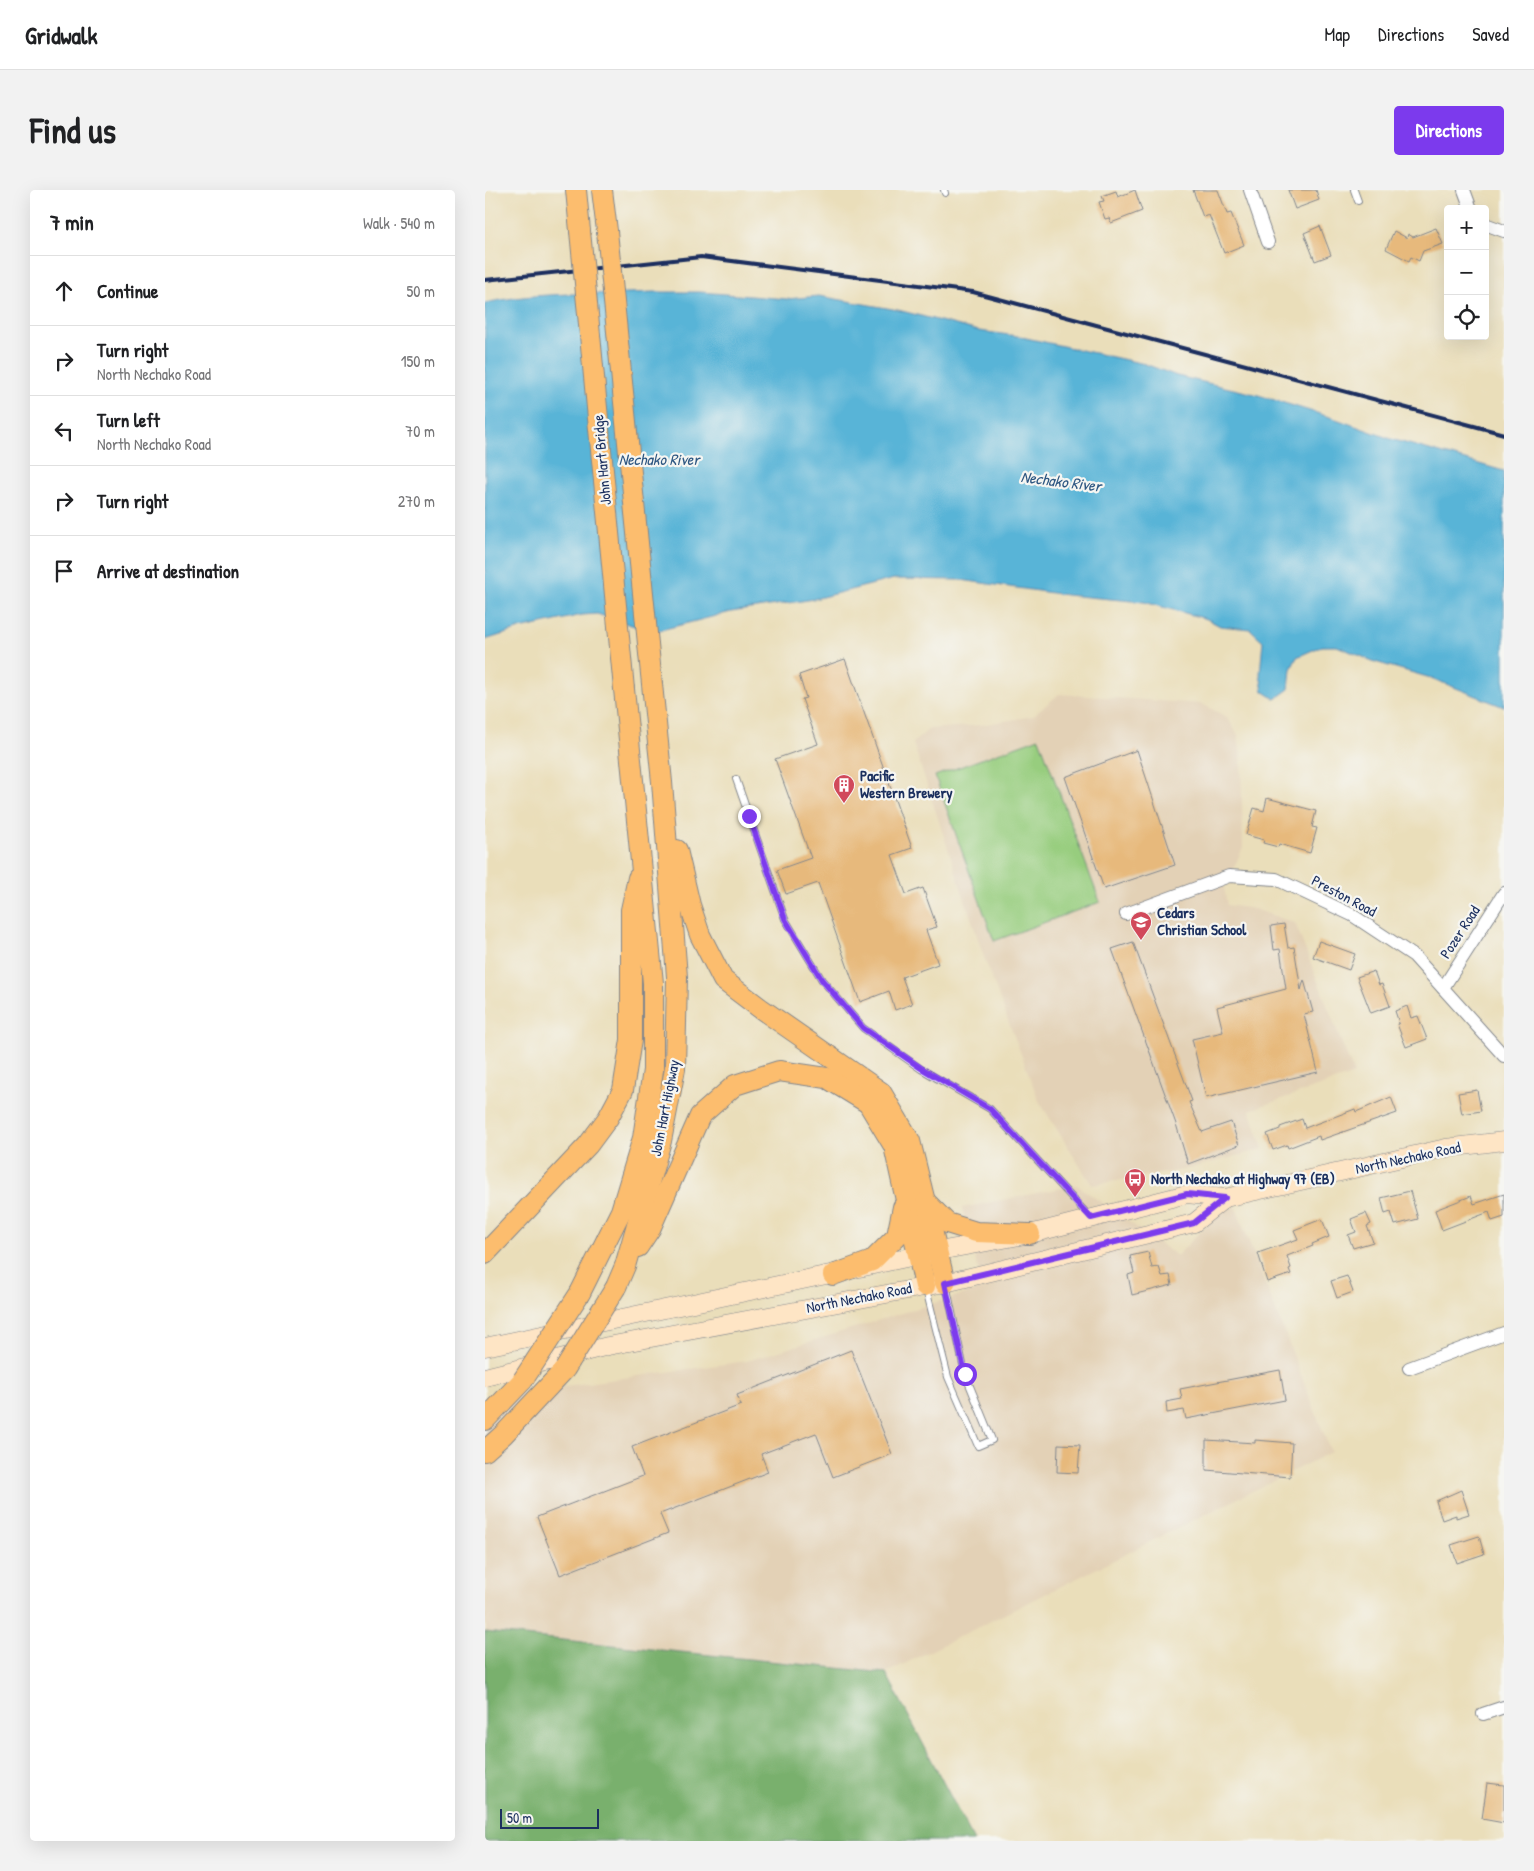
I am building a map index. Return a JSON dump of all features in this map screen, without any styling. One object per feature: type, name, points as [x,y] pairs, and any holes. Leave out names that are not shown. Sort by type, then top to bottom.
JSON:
[{"type":"highway","name":"John Hart Bridge","points":[[576,190],[624,688]]},
{"type":"highway","name":"John Hart Bridge","points":[[602,190],[652,684]]},
{"type":"highway","name":"John Hart Highway","points":[[485,1451],[565,1370],[616,1287],[625,1266],[661,1140],[675,1069],[677,977],[662,782],[652,684]]},
{"type":"highway","name":"John Hart Highway","points":[[485,1420],[523,1380],[580,1293],[621,1211],[643,1138],[653,1070],[653,983],[624,688]]},
{"type":"highway","points":[[662,782],[690,905],[700,935],[723,980],[881,1092],[910,1141],[918,1256],[925,1286]]},
{"type":"highway","points":[[485,1254],[588,1145],[608,1118],[623,1090],[631,1040],[631,910],[642,861]]},
{"type":"highway","points":[[625,1266],[650,1229],[700,1116],[735,1085],[779,1071],[827,1078],[868,1103],[893,1146],[914,1201],[939,1251],[945,1283]]},
{"type":"highway","points":[[914,1201],[947,1223],[976,1232],[1030,1234]]},
{"type":"highway","points":[[833,1275],[872,1262],[897,1236],[914,1201]]},
{"type":"main road","name":"North Nechako Road","points":[[485,1347],[833,1275],[939,1251],[1030,1234],[1187,1194],[1225,1198],[1447,1148],[1504,1141]]},
{"type":"main road","name":"North Nechako Road","points":[[485,1378],[608,1346],[945,1283],[1194,1223],[1225,1198]]},
{"type":"street","points":[[1250,190],[1268,242]]},
{"type":"street","points":[[1464,190],[1470,205]]},
{"type":"street","points":[[1489,225],[1504,231]]},
{"type":"street","name":"Preston Road","points":[[1125,914],[1229,876],[1276,879],[1352,915],[1414,956],[1504,1056]]},
{"type":"street","name":"Pozer Road","points":[[1443,988],[1504,894]]},
{"type":"street","points":[[1409,1368],[1504,1333]]},
{"type":"street","points":[[1483,1714],[1504,1707]]},
{"type":"lane","points":[[1354,190],[1358,201]]},
{"type":"lane","points":[[736,778],[785,919],[822,980],[863,1028],[921,1068],[990,1109],[1091,1218]]},
{"type":"lane","points":[[925,1286],[948,1377],[978,1446],[993,1440],[965,1374],[945,1283]]},
{"type":"shaded area","name":"Cedars Christian School","points":[[1059,694],[1202,704],[1227,717],[1238,735],[1241,758],[1243,848],[1224,888],[1227,905],[1254,909],[1295,923],[1354,1074],[1250,1110],[1263,1149],[1183,1170],[1092,1185],[1039,1101],[985,960],[913,743],[929,729],[981,725],[1033,716]]},
{"type":"shaded area","points":[[1077,1185],[1177,1256],[1232,1198],[1331,1452],[886,1673],[486,1633],[485,1397],[747,1361],[983,1288],[962,1208]]},
{"type":"green space","points":[[1039,738],[1100,902],[994,941],[935,776]]},
{"type":"green space","points":[[485,1632],[886,1673],[974,1841],[485,1841]]},
{"type":"water","name":"Nechako River","points":[[700,292],[787,299],[819,296],[898,310],[979,331],[1017,336],[1145,364],[1177,376],[1255,394],[1336,419],[1391,439],[1504,471],[1504,707],[1431,678],[1375,662],[1337,646],[1322,646],[1297,657],[1291,669],[1289,689],[1275,699],[1263,691],[1260,674],[1263,641],[1250,629],[1220,626],[1207,619],[1144,602],[1066,595],[961,580],[894,579],[814,599],[731,612],[653,632],[597,614],[582,615],[520,629],[485,640],[485,303],[548,295]]},
{"type":"building","points":[[1135,190],[1142,211],[1111,223],[1109,218],[1105,219],[1099,202],[1104,201],[1102,196],[1116,191],[1118,197]]},
{"type":"building","points":[[1193,190],[1218,190],[1227,214],[1231,213],[1244,245],[1224,253],[1209,215],[1203,217]]},
{"type":"building","points":[[1288,190],[1316,190],[1319,200],[1295,209]]},
{"type":"building","points":[[1320,226],[1331,255],[1315,261],[1304,233]]},
{"type":"building","points":[[1436,228],[1443,244],[1423,251],[1419,261],[1411,257],[1409,261],[1386,249],[1394,231],[1407,238],[1408,234],[1413,237]]},
{"type":"building","name":"Pacific Western Brewery","points":[[845,659],[912,848],[892,855],[906,894],[923,888],[937,927],[926,930],[938,964],[902,977],[912,1004],[895,1010],[889,991],[860,1002],[818,883],[786,894],[777,870],[811,858],[775,759],[818,744],[802,699],[806,698],[799,675]]},
{"type":"building","points":[[1137,750],[1175,865],[1104,889],[1065,777]]},
{"type":"building","points":[[1267,798],[1316,811],[1312,827],[1317,828],[1310,853],[1279,844],[1278,847],[1263,843],[1264,840],[1246,835],[1254,808],[1264,811]]},
{"type":"building","points":[[1284,924],[1288,948],[1294,947],[1301,990],[1304,980],[1313,1012],[1304,1014],[1318,1072],[1206,1098],[1192,1039],[1223,1032],[1217,1007],[1286,989],[1280,949],[1274,950],[1271,926]]},
{"type":"building","points":[[1319,941],[1355,954],[1349,970],[1313,957]]},
{"type":"building","points":[[1133,942],[1192,1101],[1189,1102],[1202,1132],[1231,1122],[1239,1145],[1188,1164],[1176,1124],[1112,949]]},
{"type":"building","points":[[1374,971],[1379,985],[1382,984],[1390,1006],[1371,1013],[1357,977]]},
{"type":"building","points":[[1407,1006],[1411,1018],[1418,1016],[1427,1039],[1406,1047],[1397,1024],[1399,1023],[1395,1011]]},
{"type":"building","points":[[1477,1090],[1481,1111],[1462,1114],[1458,1093]]},
{"type":"building","points":[[1391,1097],[1397,1113],[1320,1140],[1319,1136],[1288,1148],[1287,1145],[1273,1150],[1267,1134],[1302,1119],[1305,1128],[1355,1109],[1356,1112]]},
{"type":"building","points":[[1410,1191],[1418,1219],[1395,1225],[1391,1212],[1385,1214],[1381,1198]]},
{"type":"building","points":[[1504,1194],[1504,1217],[1492,1221],[1489,1212],[1442,1230],[1435,1210],[1471,1196],[1474,1204]]},
{"type":"building","points":[[1366,1213],[1371,1224],[1367,1226],[1373,1242],[1353,1248],[1348,1235],[1356,1232],[1351,1219]]},
{"type":"building","points":[[1322,1219],[1329,1237],[1312,1244],[1313,1246],[1287,1256],[1291,1274],[1267,1282],[1258,1253],[1298,1239],[1294,1230]]},
{"type":"building","points":[[1148,1252],[1152,1268],[1159,1267],[1162,1276],[1170,1275],[1172,1285],[1132,1295],[1128,1275],[1134,1273],[1130,1256]]},
{"type":"building","points":[[1347,1276],[1353,1292],[1337,1298],[1331,1281]]},
{"type":"building","points":[[851,1350],[892,1454],[833,1477],[816,1433],[761,1454],[768,1472],[660,1514],[668,1533],[560,1575],[537,1517],[643,1476],[632,1447],[741,1405],[737,1395]]},
{"type":"building","points":[[1280,1370],[1285,1400],[1186,1419],[1184,1410],[1167,1413],[1166,1402],[1182,1399],[1180,1389]]},
{"type":"building","points":[[1206,1440],[1255,1443],[1255,1440],[1292,1443],[1290,1477],[1206,1470]]},
{"type":"building","points":[[1058,1444],[1080,1445],[1078,1473],[1057,1472]]},
{"type":"building","points":[[1461,1490],[1469,1514],[1456,1518],[1456,1515],[1442,1520],[1436,1501]]},
{"type":"building","points":[[1479,1536],[1484,1554],[1457,1563],[1451,1545]]},
{"type":"building","points":[[1487,1783],[1504,1785],[1504,1823],[1482,1819]]},
{"type":"railway","points":[[485,280],[701,257],[973,292],[1504,434]]},
{"type":"place","name":"Pacific Western Brewery","points":[[844,804]]},
{"type":"place","name":"Cedars Christian School","points":[[1141,941]]},
{"type":"place","name":"North Nechako at Highway 97 (EB)","points":[[1135,1198]]},
{"type":"route","points":[[749,816],[785,919],[822,980],[863,1028],[921,1068],[990,1109],[1091,1218],[1187,1194],[1225,1198],[1194,1223],[945,1283],[965,1374]]}]
